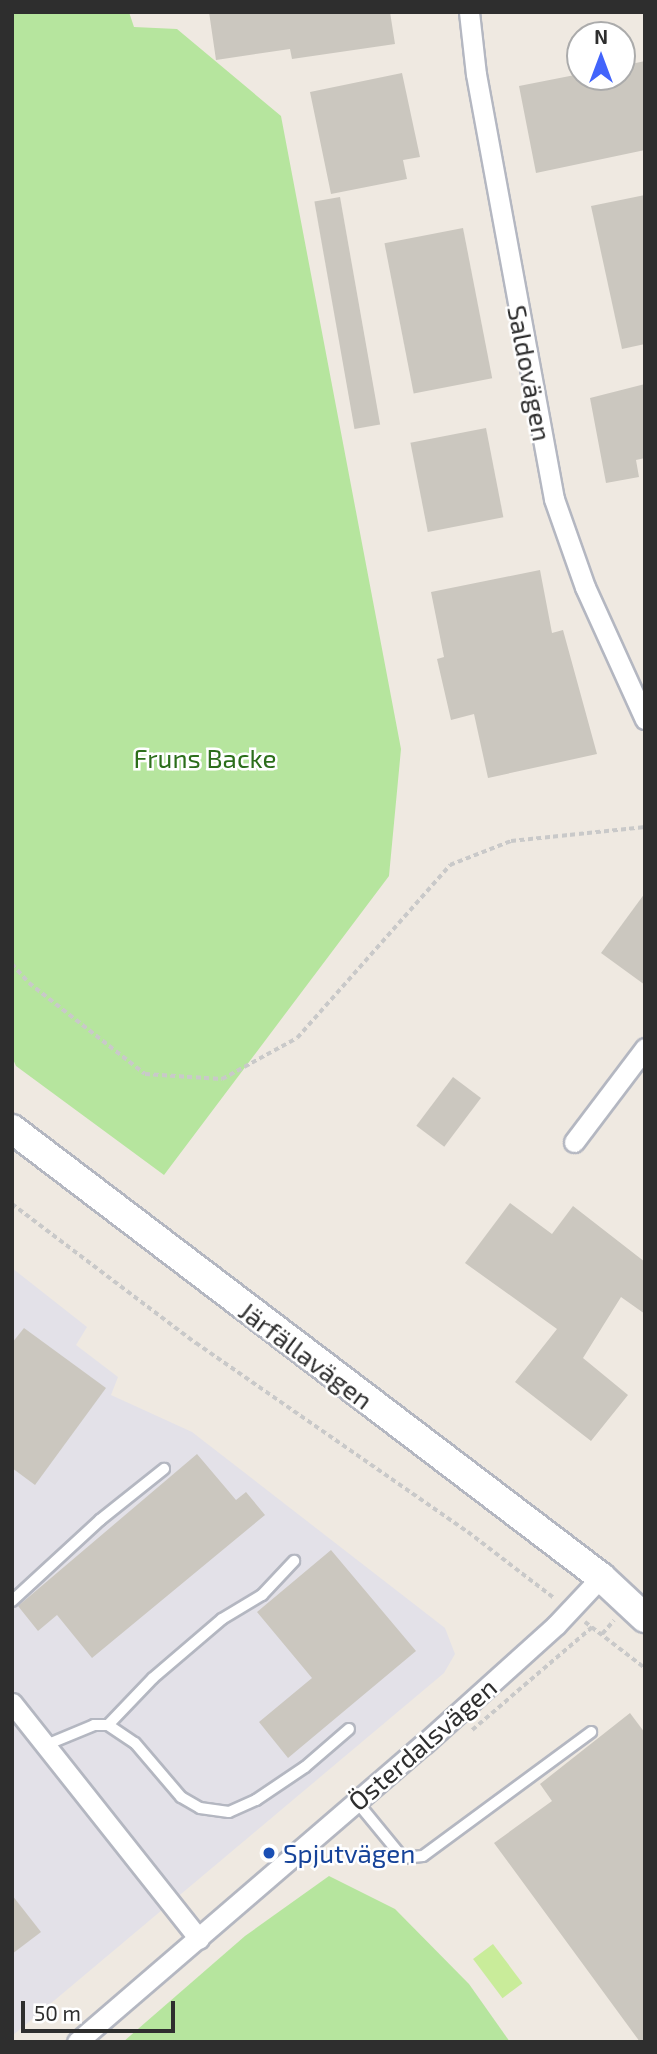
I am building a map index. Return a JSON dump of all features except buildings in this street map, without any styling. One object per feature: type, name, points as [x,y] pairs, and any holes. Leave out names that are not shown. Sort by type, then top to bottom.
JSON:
[{"type":"street","name":"Saldovägen","points":[[469,12],[476,74],[554,499],[585,587],[645,719]]},
{"type":"street","points":[[574,1142],[645,1048]]},
{"type":"street","name":"Järfällavägen","points":[[12,1129],[601,1577],[645,1618]]},
{"type":"street","name":"Österdalsvägen","points":[[77,2042],[357,1802],[570,1610],[601,1577]]},
{"type":"street","points":[[12,1703],[199,1939]]},
{"type":"lane","points":[[12,1601],[89,1529],[164,1469]]},
{"type":"lane","points":[[108,1725],[153,1678],[222,1619],[262,1595],[294,1561]]},
{"type":"lane","points":[[46,1745],[94,1725],[108,1725],[135,1743],[181,1797],[200,1808],[229,1812],[256,1800],[305,1767],[349,1729]]},
{"type":"lane","points":[[357,1802],[403,1858],[423,1856],[591,1732]]},
{"type":"path","points":[[12,964],[29,983],[145,1074],[222,1079],[297,1038],[450,865],[512,841],[645,827]]},
{"type":"path","points":[[12,1204],[196,1343],[468,1532],[645,1668]]},
{"type":"shaded area","points":[[12,1268],[87,1327],[76,1345],[118,1377],[111,1395],[192,1432],[445,1628],[455,1654],[444,1673],[12,2036]]},
{"type":"green space","name":"Fruns Backe","points":[[12,12],[129,12],[134,27],[177,29],[281,116],[401,749],[389,876],[164,1175],[16,1066],[12,1057]]},
{"type":"green space","points":[[329,1876],[395,1909],[469,1984],[510,2042],[123,2042],[245,1936]]},
{"type":"green space","points":[[493,1944],[522,1983],[503,1998],[473,1959]]},
{"type":"place","name":"Spjutvägen","points":[[269,1853]]}]
